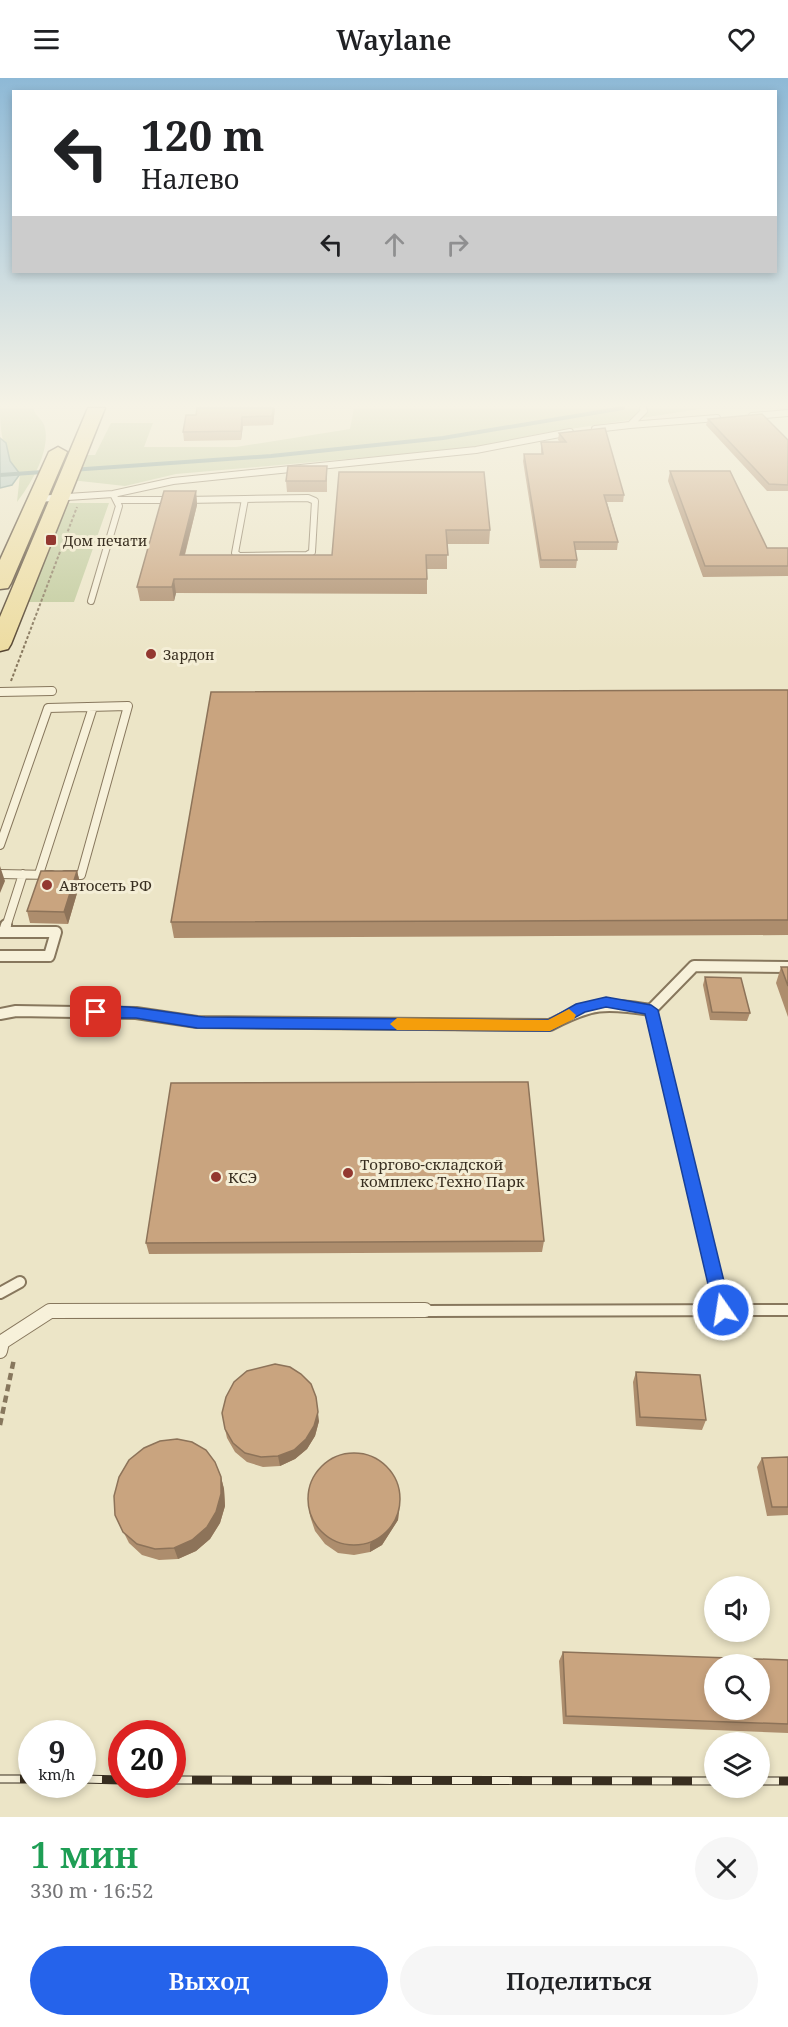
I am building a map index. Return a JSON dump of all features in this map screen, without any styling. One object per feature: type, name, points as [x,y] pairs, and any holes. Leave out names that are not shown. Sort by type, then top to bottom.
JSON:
[{"type":"main road","points":[[0,583],[41,489]]},
{"type":"main road","points":[[0,644],[64,489]]},
{"type":"lane","points":[[115,497],[143,489]]},
{"type":"lane","points":[[91,601],[119,506],[115,497]]},
{"type":"lane","points":[[37,499],[308,498],[315,501],[312,552],[307,555],[239,556],[235,553],[245,499]]},
{"type":"lane","points":[[0,692],[52,691]]},
{"type":"lane","points":[[0,845],[48,708],[128,706],[81,875],[0,874]]},
{"type":"lane","points":[[39,874],[93,707]]},
{"type":"lane","points":[[0,956],[49,957],[56,932],[2,932],[23,874]]},
{"type":"lane","points":[[651,1010],[694,966],[788,968]]},
{"type":"lane","points":[[0,1014],[16,1011],[136,1013],[197,1022],[550,1025],[581,1008],[606,1002],[651,1010]]},
{"type":"lane","points":[[651,1010],[723,1310]]},
{"type":"lane","points":[[0,1293],[20,1282]]},
{"type":"lane","points":[[0,1351],[2,1342],[50,1311],[788,1310]]},
{"type":"path","points":[[0,1425],[20,1330]]},
{"type":"green space","points":[[18,489],[26,489],[17,502]]},
{"type":"green space","points":[[64,503],[109,503],[74,602],[24,602]]},
{"type":"building","points":[[338,489],[486,489],[490,530],[446,530],[448,555],[426,555],[427,579],[174,579],[172,587],[137,587],[164,491],[196,491],[180,555],[332,555]]},
{"type":"building","points":[[530,489],[622,489],[624,495],[604,495],[618,542],[574,542],[577,560],[541,560]]},
{"type":"building","points":[[677,489],[739,489],[767,548],[788,548],[788,566],[705,566]]},
{"type":"building","points":[[788,690],[788,920],[171,922],[211,692]]},
{"type":"building","points":[[41,871],[77,871],[64,912],[27,911]]},
{"type":"building","points":[[781,967],[788,967],[788,986]]},
{"type":"building","points":[[705,977],[741,978],[750,1013],[712,1012]]},
{"type":"building","name":"Торгово-складской комплекс Техно Парк","points":[[528,1082],[544,1241],[146,1243],[171,1083]]},
{"type":"building","points":[[275,1364],[290,1367],[311,1384],[318,1412],[314,1426],[306,1439],[294,1450],[278,1456],[261,1457],[245,1453],[233,1443],[225,1429],[222,1413],[226,1397],[234,1382],[247,1371]]},
{"type":"building","points":[[636,1372],[700,1375],[706,1420],[640,1417]]},
{"type":"building","points":[[177,1439],[192,1442],[206,1450],[215,1462],[221,1477],[221,1494],[216,1512],[207,1527],[192,1540],[174,1548],[155,1549],[137,1544],[123,1532],[115,1515],[114,1496],[119,1477],[129,1460],[144,1448],[160,1441]]},
{"type":"building","points":[[354,1453],[372,1456],[387,1466],[397,1481],[400,1499],[397,1517],[387,1532],[372,1542],[354,1545],[336,1542],[321,1532],[311,1517],[308,1499],[311,1481],[321,1466],[336,1456]]},
{"type":"building","points":[[788,1457],[788,1507],[772,1507],[762,1458]]},
{"type":"building","points":[[563,1652],[704,1657],[704,1720],[770,1720],[770,1659],[788,1660],[788,1724],[566,1716]]},
{"type":"railway","points":[[0,1779],[18,1779]]},
{"type":"railway","points":[[96,1779],[108,1780]]},
{"type":"railway","points":[[186,1780],[704,1781]]},
{"type":"railway","points":[[770,1781],[788,1781]]},
{"type":"slow traffic","points":[[397,1024],[550,1025],[569,1015]]},
{"type":"place","name":"Дом печати","points":[[51,540]]},
{"type":"place","name":"Зардон","points":[[151,654]]},
{"type":"place","name":"Автосеть РФ","points":[[47,885]]},
{"type":"place","name":"Торгово-складской комплекс Техно Парк","points":[[348,1173]]},
{"type":"place","name":"КСЭ","points":[[216,1177]]},
{"type":"route","points":[[96,1012],[136,1013],[197,1022],[550,1025],[581,1008],[606,1002],[651,1010],[723,1310]]}]
